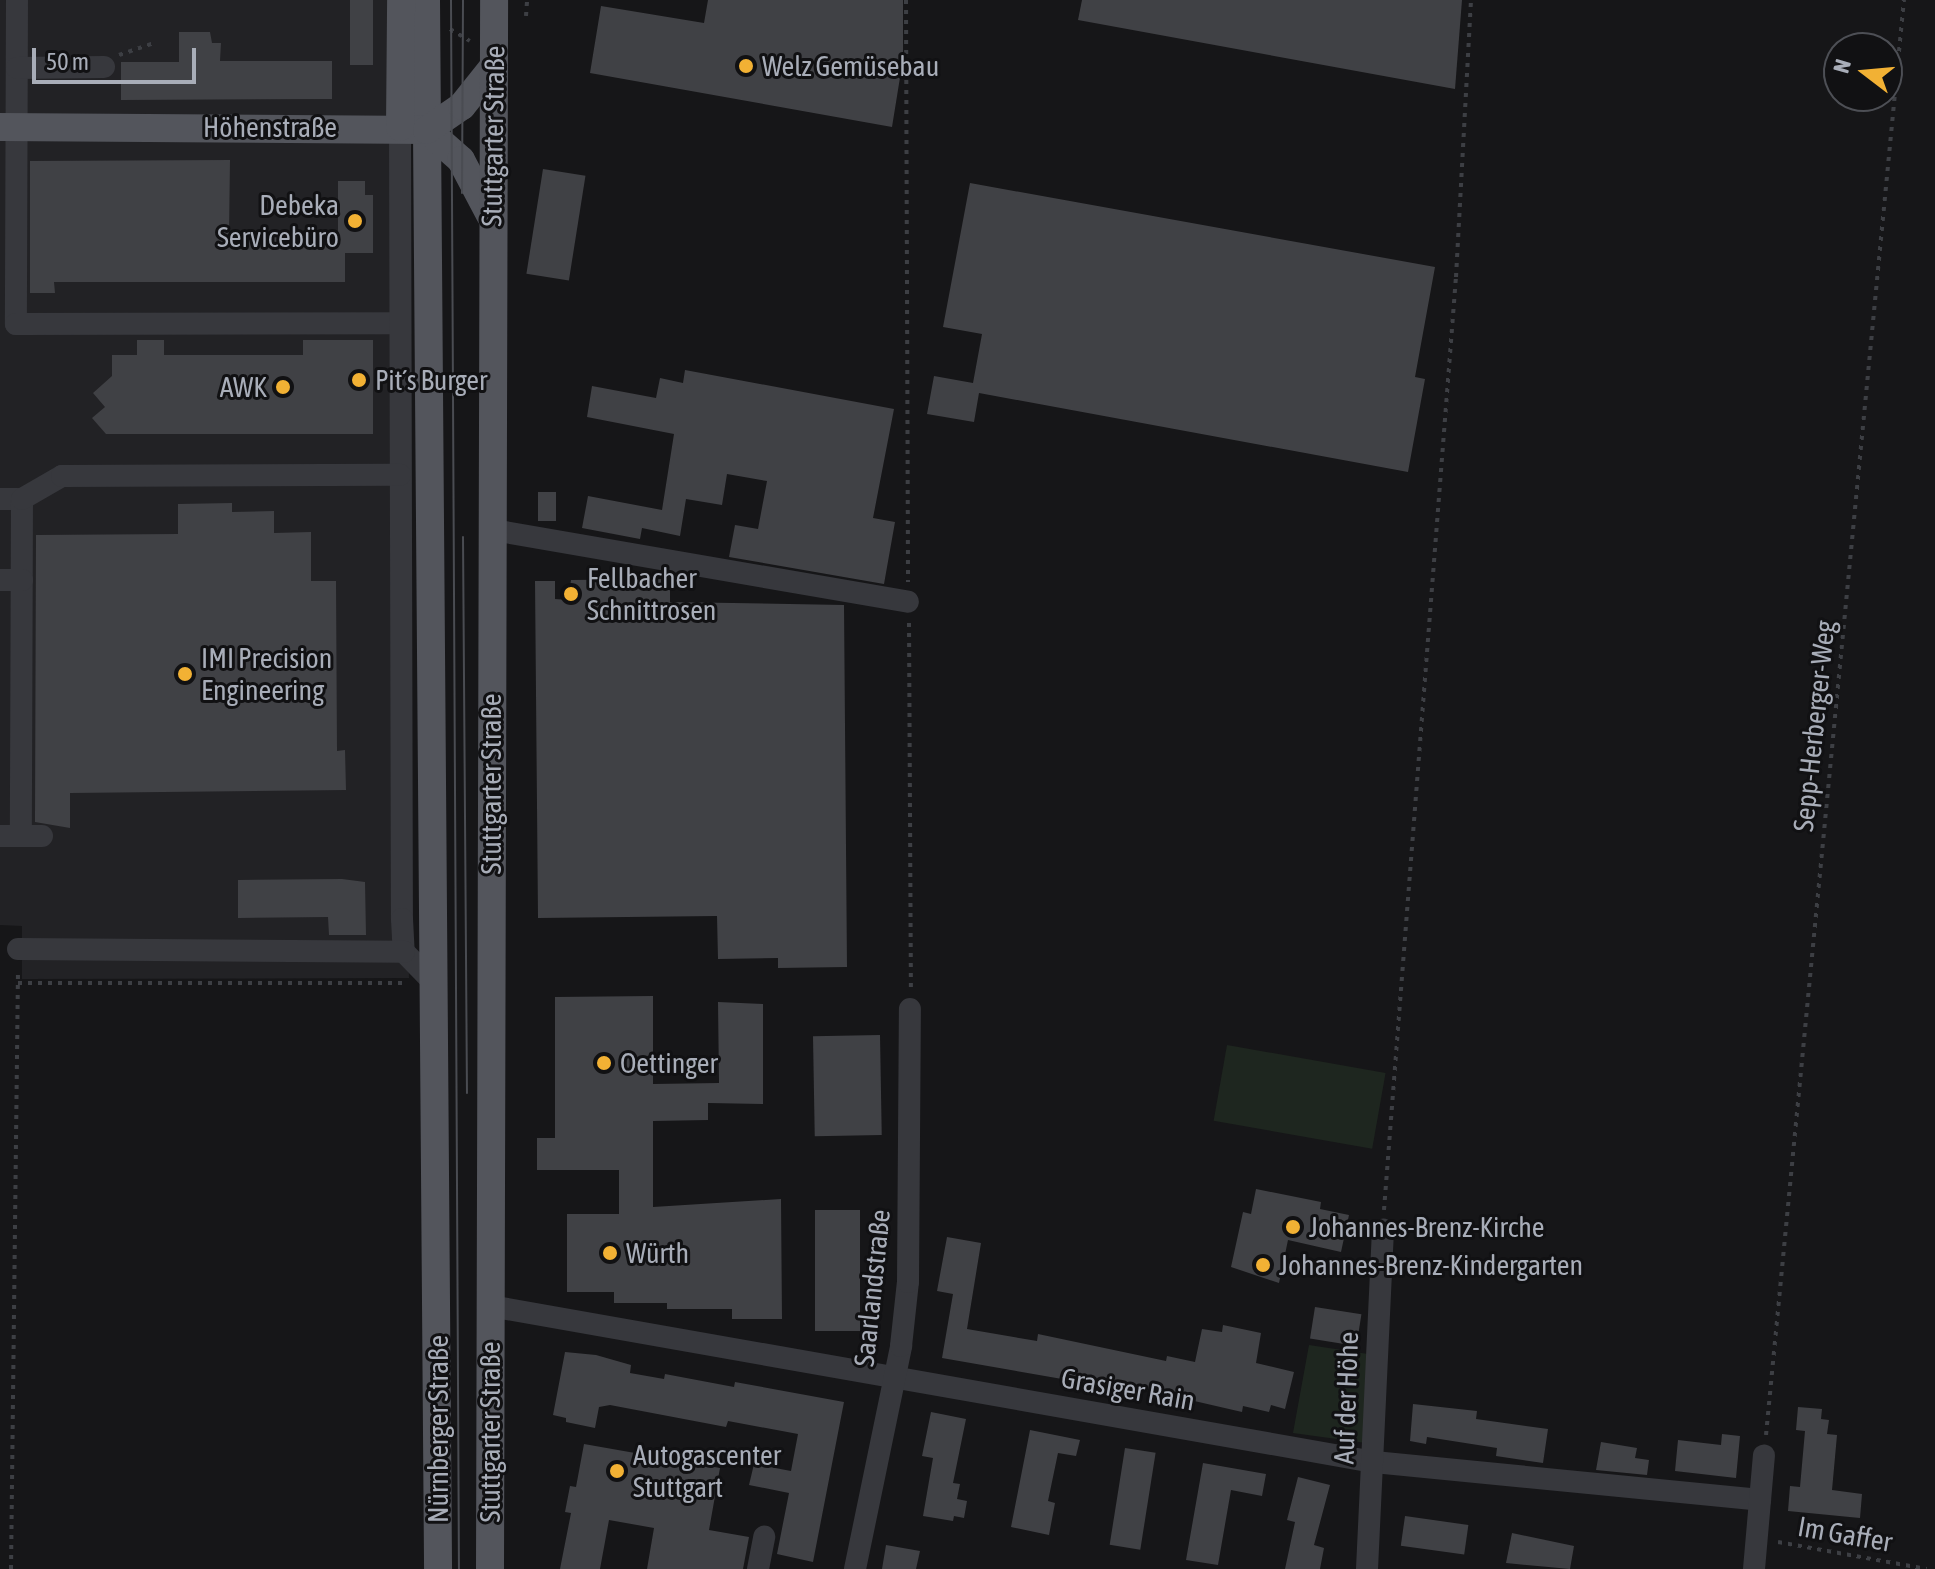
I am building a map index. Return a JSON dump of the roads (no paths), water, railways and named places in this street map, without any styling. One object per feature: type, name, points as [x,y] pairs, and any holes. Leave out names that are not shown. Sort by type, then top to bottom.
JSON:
[{"type":"main road","points":[[401,0],[414,128],[461,160],[492,218]]},
{"type":"main road","name":"Stuttgarter Straße","points":[[426,0],[414,128],[434,983],[437,1289]]},
{"type":"main road","name":"Stuttgarter Straße","points":[[490,1569],[494,0]]},
{"type":"main road","points":[[414,128],[462,106],[493,67]]},
{"type":"main road","name":"Höhenstraße","points":[[8,127],[414,128]]},
{"type":"main road","name":"Nürnberger Straße","points":[[437,1289],[438,1569]]},
{"type":"street","points":[[17,0],[17,68],[8,127],[16,324],[399,323]]},
{"type":"street","points":[[17,68],[104,67]]},
{"type":"street","name":"Stuttgarter Straße","points":[[404,952],[399,323],[414,128]]},
{"type":"street","points":[[21,836],[11,580],[11,499],[62,476],[400,475]]},
{"type":"street","points":[[493,530],[908,602]]},
{"type":"street","points":[[18,949],[404,952],[434,983]]},
{"type":"street","name":"Saarlandstraße","points":[[855,1569],[894,1377],[911,1233],[910,1009]]},
{"type":"street","name":"Auf der Höhe","points":[[1367,1569],[1383,1229]]},
{"type":"street","name":"Grasiger Rain","points":[[490,1306],[1374,1462],[1760,1500]]},
{"type":"street","points":[[1754,1569],[1764,1455]]},
{"type":"street","points":[[758,1569],[764,1537]]},
{"type":"tram line","points":[[451,0],[459,1569]]},
{"type":"tram line","points":[[462,193],[463,0]]},
{"type":"tram line","points":[[463,537],[467,1093]]},
{"type":"place","name":"Welz Gemüsebau","points":[[746,66]]},
{"type":"place","name":"Debeka Servicebüro","points":[[355,221]]},
{"type":"place","name":"Pit´s Burger","points":[[359,380]]},
{"type":"place","name":"AWK","points":[[283,387]]},
{"type":"place","name":"Fellbacher Schnittrosen","points":[[571,594]]},
{"type":"place","name":"IMI Precision Engineering","points":[[185,674]]},
{"type":"place","name":"Oettinger","points":[[604,1063]]},
{"type":"place","name":"Johannes-Brenz-Kirche","points":[[1293,1227]]},
{"type":"place","name":"Würth","points":[[610,1253]]},
{"type":"place","name":"Johannes-Brenz-Kindergarten","points":[[1263,1265]]},
{"type":"place","name":"Autogascenter Stuttgart","points":[[617,1471]]}]
